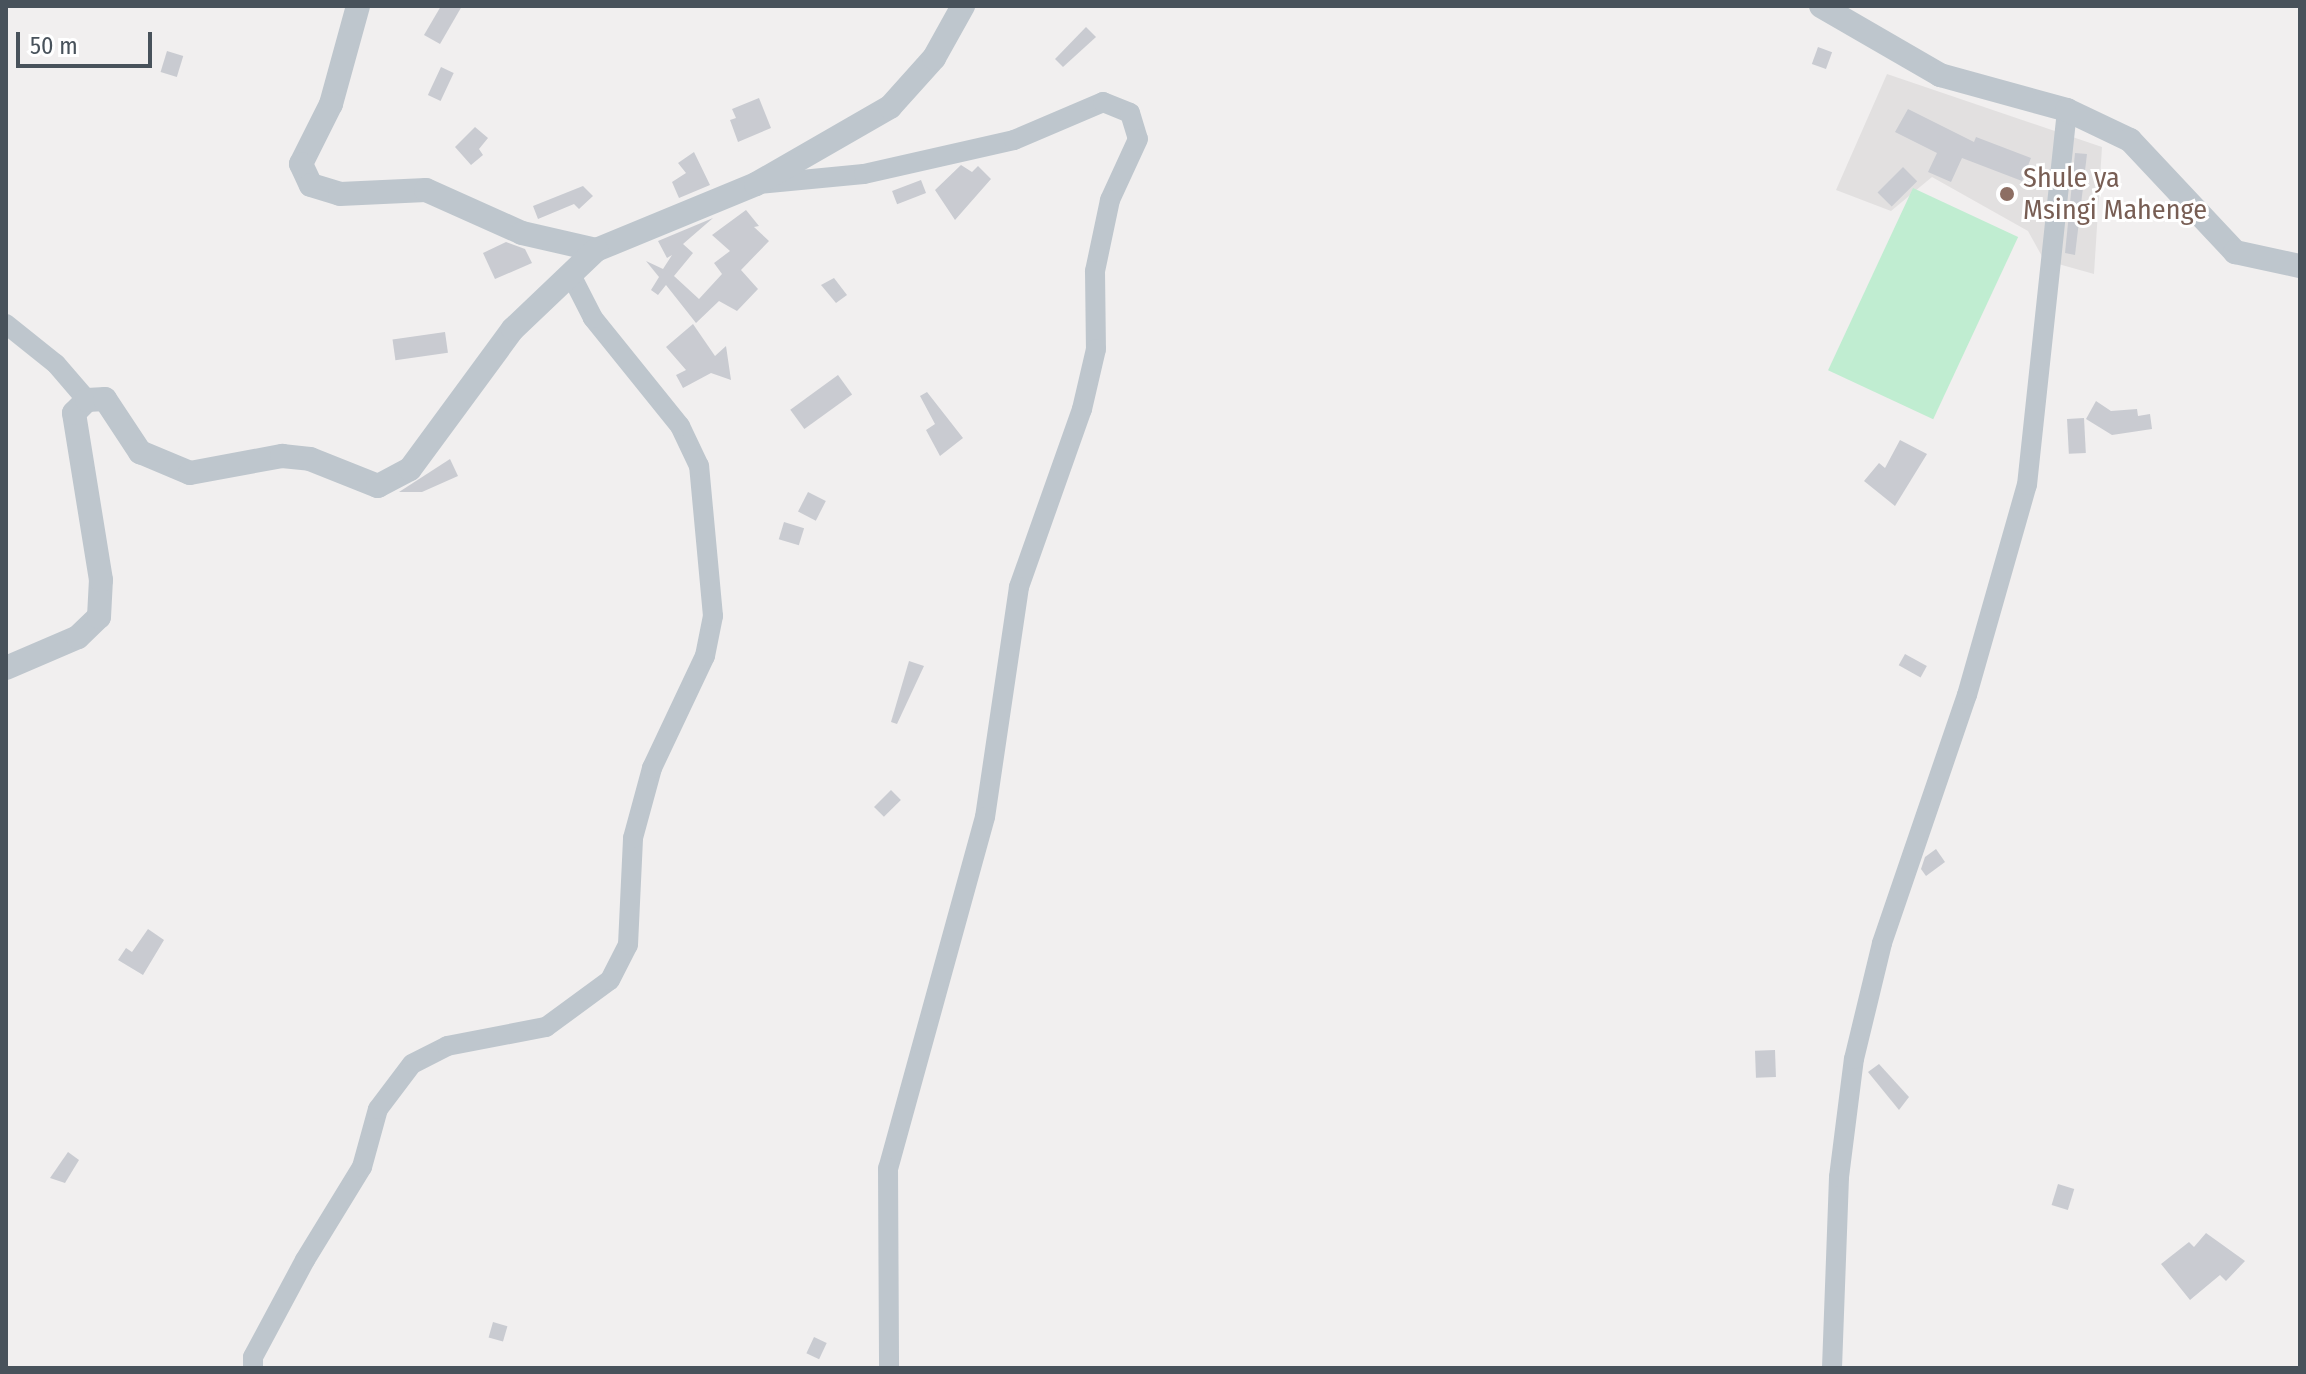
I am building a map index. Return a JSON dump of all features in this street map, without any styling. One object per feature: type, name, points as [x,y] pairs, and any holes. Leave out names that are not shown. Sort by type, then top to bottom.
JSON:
[{"type":"street","points":[[358,6],[331,104],[301,164],[311,185],[340,194],[426,190],[522,233],[596,250]]},
{"type":"street","points":[[6,668],[78,637],[99,617],[101,580],[74,413],[87,400],[105,399],[140,452],[190,473],[282,456],[310,459],[378,486],[410,469],[513,329],[572,277],[596,250],[756,184],[890,107],[934,58],[963,6]]},
{"type":"street","points":[[1821,6],[1940,75],[2067,110],[2130,140],[2235,252],[2300,266]]},
{"type":"street","points":[[756,184],[864,174],[1014,140],[1103,102],[1130,113],[1138,139],[1110,200],[1095,271],[1096,349],[1082,409],[1019,587],[985,817],[888,1168],[889,1368]]},
{"type":"street","points":[[1832,1368],[1839,1177],[1854,1059],[1882,943],[1967,695],[2027,485],[2067,110]]},
{"type":"street","points":[[253,1368],[253,1357],[305,1260],[362,1167],[378,1109],[412,1064],[447,1046],[546,1027],[610,980],[628,945],[633,838],[652,768],[705,656],[713,616],[699,466],[680,426],[593,318],[572,277]]},
{"type":"street","points":[[6,324],[56,364],[87,400]]},
{"type":"shaded area","points":[[1887,74],[2102,147],[2094,274],[2044,260],[2028,231],[1932,177],[1891,211],[1836,190]]},
{"type":"green space","points":[[1913,188],[2018,237],[1933,419],[1828,370]]},
{"type":"building","points":[[441,6],[462,6],[440,44],[424,35]]},
{"type":"building","points":[[1086,27],[1096,37],[1063,67],[1055,59]]},
{"type":"building","points":[[1818,47],[1832,52],[1826,69],[1812,64]]},
{"type":"building","points":[[167,51],[183,56],[177,77],[161,72]]},
{"type":"building","points":[[441,67],[454,73],[441,101],[428,95]]},
{"type":"building","points":[[759,98],[771,128],[738,142],[730,120],[736,118],[732,109]]},
{"type":"building","points":[[1908,109],[1974,142],[1976,137],[2031,158],[2022,181],[1962,158],[1951,182],[1928,172],[1937,153],[1895,132]]},
{"type":"building","points":[[475,127],[488,138],[479,149],[483,155],[471,165],[455,147]]},
{"type":"building","points":[[694,152],[710,185],[679,198],[672,182],[686,173],[678,163]]},
{"type":"building","points":[[2075,153],[2087,154],[2075,255],[2065,253]]},
{"type":"building","points":[[961,165],[972,172],[978,166],[991,179],[955,220],[935,190]]},
{"type":"building","points":[[1903,167],[1917,181],[1892,207],[1878,192]]},
{"type":"building","points":[[921,180],[926,193],[897,204],[892,191]]},
{"type":"building","points":[[583,186],[593,196],[579,209],[574,204],[538,219],[533,206]]},
{"type":"building","points":[[746,210],[759,226],[754,227],[769,241],[741,270],[758,289],[737,311],[719,301],[696,323],[666,285],[658,295],[651,290],[659,277],[646,261],[663,269],[672,255],[667,258],[658,241],[713,218],[683,244],[693,253],[674,276],[699,299],[722,274],[714,263],[730,251],[712,235]]},
{"type":"building","points":[[506,242],[525,249],[532,263],[495,279],[483,253]]},
{"type":"building","points":[[834,278],[847,295],[836,303],[821,285]]},
{"type":"building","points":[[693,324],[715,356],[726,346],[731,380],[711,373],[683,388],[676,375],[686,370],[666,347]]},
{"type":"building","points":[[445,332],[448,353],[395,360],[393,339]]},
{"type":"building","points":[[838,375],[852,394],[804,429],[790,410]]},
{"type":"building","points":[[927,392],[963,438],[940,456],[926,430],[935,424],[920,396]]},
{"type":"building","points":[[2096,401],[2111,411],[2137,409],[2138,416],[2150,414],[2152,429],[2112,435],[2086,419]]},
{"type":"building","points":[[2084,418],[2086,453],[2069,454],[2067,419]]},
{"type":"building","points":[[1900,440],[1927,454],[1895,506],[1864,481],[1879,463],[1885,468]]},
{"type":"building","points":[[450,459],[458,476],[422,492],[399,492]]},
{"type":"building","points":[[808,492],[826,501],[816,521],[798,512]]},
{"type":"building","points":[[784,522],[804,528],[799,545],[779,539]]},
{"type":"building","points":[[1905,654],[1927,666],[1921,677],[1899,665]]},
{"type":"building","points":[[909,661],[924,666],[897,724],[891,722]]},
{"type":"building","points":[[891,790],[901,800],[884,817],[874,807]]},
{"type":"building","points":[[1936,849],[1945,862],[1926,876],[1921,869],[1925,857]]},
{"type":"building","points":[[148,929],[164,940],[143,975],[118,960],[126,948],[132,952]]},
{"type":"building","points":[[1775,1050],[1776,1077],[1756,1078],[1755,1051]]},
{"type":"building","points":[[1879,1064],[1909,1097],[1899,1110],[1868,1072]]},
{"type":"building","points":[[68,1152],[79,1160],[65,1183],[50,1178]]},
{"type":"building","points":[[2058,1184],[2074,1189],[2068,1210],[2052,1205]]},
{"type":"building","points":[[2206,1233],[2245,1261],[2226,1281],[2220,1275],[2190,1300],[2161,1264],[2189,1242],[2194,1247]]},
{"type":"building","points":[[493,1322],[507,1326],[503,1342],[489,1337]]},
{"type":"building","points":[[814,1337],[827,1343],[819,1359],[806,1353]]},
{"type":"place","name":"Shule ya Msingi Mahenge","points":[[2007,194]]}]
